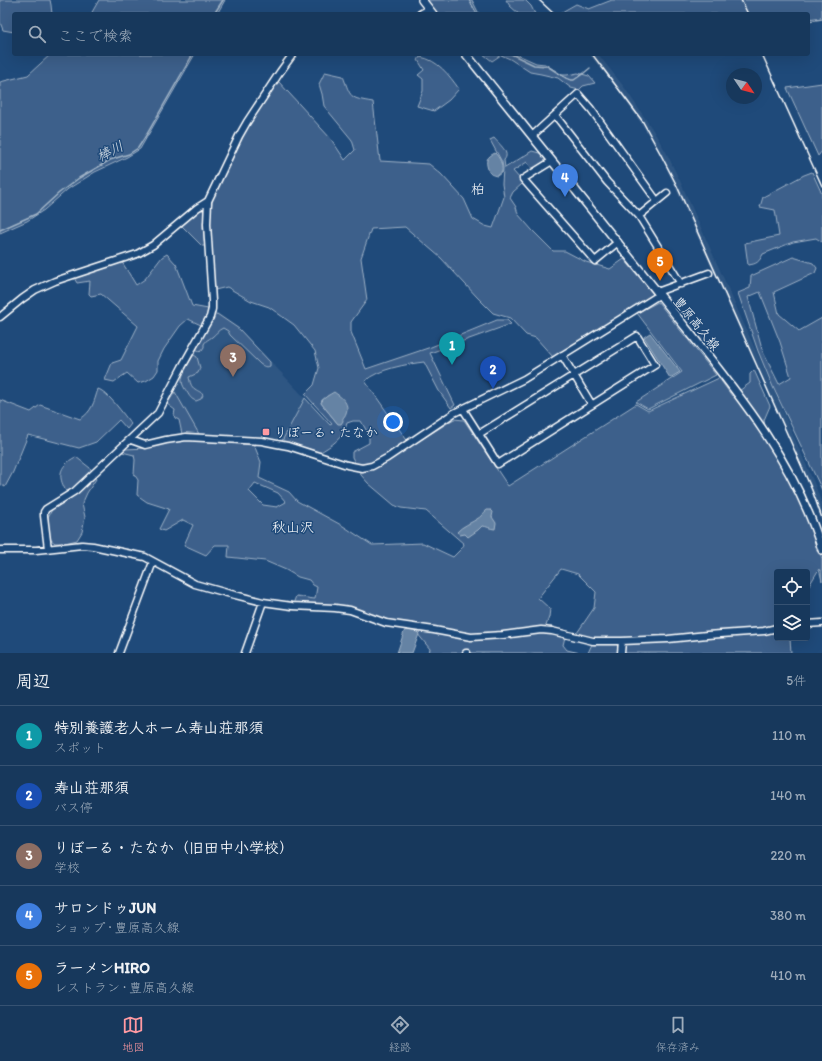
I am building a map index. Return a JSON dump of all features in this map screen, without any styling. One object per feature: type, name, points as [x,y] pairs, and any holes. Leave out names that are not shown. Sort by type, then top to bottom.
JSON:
[{"type":"main road","points":[[422,0],[431,12]]},
{"type":"main road","name":"豊原高久線","points":[[468,56],[738,393],[769,440],[805,503],[822,550]]},
{"type":"street","points":[[48,549],[44,516],[46,509],[75,491],[154,418],[162,407],[210,317],[212,301],[207,224],[208,201],[239,136],[292,56]]},
{"type":"street","points":[[532,136],[578,94],[591,109],[657,201]]},
{"type":"street","points":[[555,115],[607,182],[639,216],[681,284]]},
{"type":"street","points":[[552,161],[523,179],[595,261],[618,242]]},
{"type":"street","points":[[639,216],[667,193]]},
{"type":"street","points":[[0,317],[35,290],[54,281],[146,250],[197,208],[208,201]]},
{"type":"street","points":[[131,440],[145,445],[186,437],[262,442],[288,446],[347,466],[372,466],[387,458],[463,408],[519,381],[658,294],[709,273]]},
{"type":"street","points":[[463,408],[479,434],[498,464],[656,365],[637,336],[479,434]]},
{"type":"street","points":[[562,355],[592,405]]},
{"type":"street","points":[[0,550],[36,550],[82,545],[93,546],[145,557],[195,584],[220,592],[263,602],[298,607],[350,610],[386,623],[471,637],[541,630],[552,631],[593,641],[668,640],[707,635],[764,631],[774,629]]},
{"type":"street","points":[[119,653],[153,562]]},
{"type":"street","points":[[245,653],[263,602]]},
{"type":"street","points":[[810,624],[822,622]]},
{"type":"street","points":[[621,653],[622,641]]},
{"type":"shaded area","points":[[0,0],[50,0],[52,12],[12,12],[12,32],[3,30],[0,22]]},
{"type":"shaded area","points":[[99,0],[225,0],[218,12],[92,12]]},
{"type":"shaded area","points":[[427,0],[472,0],[478,12],[436,12]]},
{"type":"shaded area","points":[[506,0],[525,0],[534,12],[517,12]]},
{"type":"shaded area","points":[[612,0],[822,0],[822,17],[810,19],[810,12],[562,12],[576,4],[589,9]]},
{"type":"shaded area","points":[[49,56],[194,56],[140,149],[127,157],[95,172],[68,189],[44,210],[27,221],[0,233],[0,82],[28,75]]},
{"type":"shaded area","points":[[486,56],[500,56],[492,61]]},
{"type":"shaded area","points":[[503,56],[520,56],[536,63],[545,64],[562,75],[578,73],[589,76],[595,83],[583,86],[579,90],[571,88],[558,78],[530,72]]},
{"type":"shaded area","points":[[591,56],[600,56],[624,87],[666,152],[815,485],[822,504],[822,524],[815,501],[801,466],[660,155],[646,131],[618,90]]},
{"type":"shaded area","points":[[420,57],[432,61],[438,65],[459,89],[449,100],[434,111],[417,106],[423,91],[423,79],[418,75],[424,70],[418,60]]},
{"type":"shaded area","points":[[325,72],[343,76],[352,96],[373,102],[380,161],[429,164],[441,174],[464,199],[473,219],[485,226],[493,228],[504,197],[502,184],[502,162],[490,140],[494,138],[505,152],[505,168],[532,151],[543,154],[548,160],[533,170],[527,162],[513,171],[520,179],[522,184],[513,192],[510,198],[516,207],[518,214],[553,251],[565,251],[586,262],[610,269],[624,259],[654,295],[553,357],[536,338],[526,335],[510,318],[493,313],[441,258],[405,227],[371,229],[361,258],[367,300],[351,322],[351,332],[366,369],[431,347],[497,320],[507,320],[511,324],[430,353],[455,405],[451,408],[439,391],[424,362],[385,370],[377,373],[365,381],[411,446],[454,419],[464,420],[508,486],[636,404],[648,411],[719,378],[732,396],[750,383],[750,374],[754,370],[770,406],[764,420],[768,444],[784,469],[802,504],[817,541],[822,559],[822,581],[819,569],[810,584],[810,569],[774,569],[774,641],[790,641],[791,653],[588,653],[592,644],[586,637],[577,633],[594,608],[596,592],[578,574],[561,569],[538,598],[550,609],[544,632],[565,637],[563,645],[567,650],[580,653],[429,653],[430,649],[417,633],[403,623],[380,619],[351,607],[293,604],[296,596],[315,599],[317,587],[309,580],[298,577],[265,561],[228,557],[229,545],[215,545],[206,555],[184,545],[193,525],[183,520],[164,531],[159,529],[169,509],[147,502],[137,495],[138,480],[134,474],[134,455],[122,452],[126,449],[146,448],[186,440],[254,445],[261,462],[259,478],[289,492],[297,501],[343,526],[372,545],[423,543],[453,557],[464,544],[426,511],[401,508],[394,505],[368,483],[361,475],[352,457],[352,452],[369,443],[369,435],[361,421],[347,423],[340,437],[333,444],[319,453],[282,441],[305,398],[330,425],[332,424],[305,394],[314,385],[319,368],[315,351],[294,325],[269,307],[251,301],[227,287],[215,290],[210,221],[212,200],[248,127],[278,81],[331,139],[345,160],[355,150],[352,140],[324,106],[319,84]],"holes":[[[329,395],[345,415],[338,424],[321,403],[322,400]],[[255,483],[278,493],[286,502],[277,507],[263,505],[249,491]]]},
{"type":"shaded area","points":[[822,83],[822,151],[818,156],[787,88]]},
{"type":"shaded area","points":[[495,153],[502,164],[502,172],[497,176],[492,175],[488,171],[487,163],[488,157]]},
{"type":"shaded area","points":[[812,172],[822,194],[822,242],[816,238],[793,242],[763,254],[757,262],[748,265],[745,243],[779,236],[775,210],[760,207],[763,197]]},
{"type":"shaded area","points":[[200,210],[203,210],[204,213],[203,228],[205,246],[202,246],[181,225]]},
{"type":"shaded area","points":[[167,254],[176,264],[192,306],[208,309],[208,315],[203,326],[188,319],[180,326],[164,349],[158,361],[158,370],[154,376],[146,381],[138,383],[127,373],[114,382],[105,380],[112,363],[121,360],[138,326],[101,294],[91,296],[89,294],[90,281],[77,283],[74,278],[122,262],[136,285],[145,279],[162,257]]},
{"type":"shaded area","points":[[793,257],[813,263],[817,268],[815,273],[774,292],[779,314],[799,331],[822,318],[822,490],[773,387],[758,351],[738,293],[750,288],[751,276]],"holes":[[[760,292],[780,342],[791,377],[779,384],[763,352],[748,297]]]},
{"type":"shaded area","points":[[658,302],[716,375],[648,409],[636,402],[682,372],[637,313]]},
{"type":"shaded area","points":[[214,312],[239,328],[305,398],[282,441],[264,438],[197,434],[172,392],[176,389],[203,334],[213,318]]},
{"type":"shaded area","points":[[217,314],[239,329],[270,362],[270,366],[266,367],[260,364],[230,335],[228,331],[223,328],[204,344],[202,350],[199,351],[196,349],[215,315]]},
{"type":"shaded area","points":[[650,333],[680,372],[670,378],[644,337]]},
{"type":"shaded area","points":[[194,355],[197,357],[200,368],[198,373],[189,377],[189,379],[193,387],[203,395],[201,399],[196,401],[190,397],[182,384],[184,371]]},
{"type":"shaded area","points":[[98,389],[111,399],[131,424],[127,429],[119,420],[96,442],[79,448],[28,435],[13,472],[5,487],[0,484],[0,400],[31,412],[40,405],[80,419],[90,410]]},
{"type":"shaded area","points":[[175,392],[199,434],[182,434],[179,420],[175,418],[174,415],[175,410],[167,404]]},
{"type":"shaded area","points":[[334,392],[346,403],[347,406],[346,413],[341,424],[338,424],[321,403],[325,398]]},
{"type":"shaded area","points":[[76,457],[90,468],[96,479],[82,504],[85,517],[82,532],[77,540],[65,543],[55,543],[51,540],[48,529],[48,517],[53,508],[67,493],[61,479],[61,472],[69,461]]},
{"type":"shaded area","points":[[487,510],[491,510],[493,512],[492,517],[496,523],[495,529],[482,526],[468,537],[465,534],[460,535],[457,532],[478,518]]},
{"type":"shaded area","points":[[406,629],[419,634],[412,653],[397,653],[404,632]]},
{"type":"waterway","name":"棒川","points":[[215,12],[223,0]]},
{"type":"waterway","name":"棒川","points":[[469,0],[476,12]]},
{"type":"waterway","name":"棒川","points":[[810,21],[822,19]]},
{"type":"waterway","name":"棒川","points":[[0,230],[36,214],[59,193],[79,178],[110,160],[129,154],[138,148],[192,56]]},
{"type":"waterway","name":"棒川","points":[[515,56],[534,65],[547,66],[571,80],[574,80],[590,68]]},
{"type":"railway","points":[[539,0],[552,12]]},
{"type":"railway","points":[[741,0],[747,12]]},
{"type":"railway","points":[[594,56],[643,122],[677,186],[812,490],[822,518]]},
{"type":"railway","points":[[763,56],[822,186]]},
{"type":"place","name":"サロンドゥJUN","points":[[565,197]]},
{"type":"place","name":"ラーメンHIRO","points":[[660,281]]},
{"type":"place","name":"特別養護老人ホーム寿山荘那須","points":[[452,365]]},
{"type":"place","name":"りぼーる・たなか（旧田中小学校）","points":[[233,377]]},
{"type":"place","name":"寿山荘那須","points":[[493,389]]},
{"type":"place","name":"りぼーる・たなか","points":[[266,432]]},
{"type":"district","name":"柏","points":[[478,189]]},
{"type":"district","name":"秋山沢","points":[[293,527]]}]
